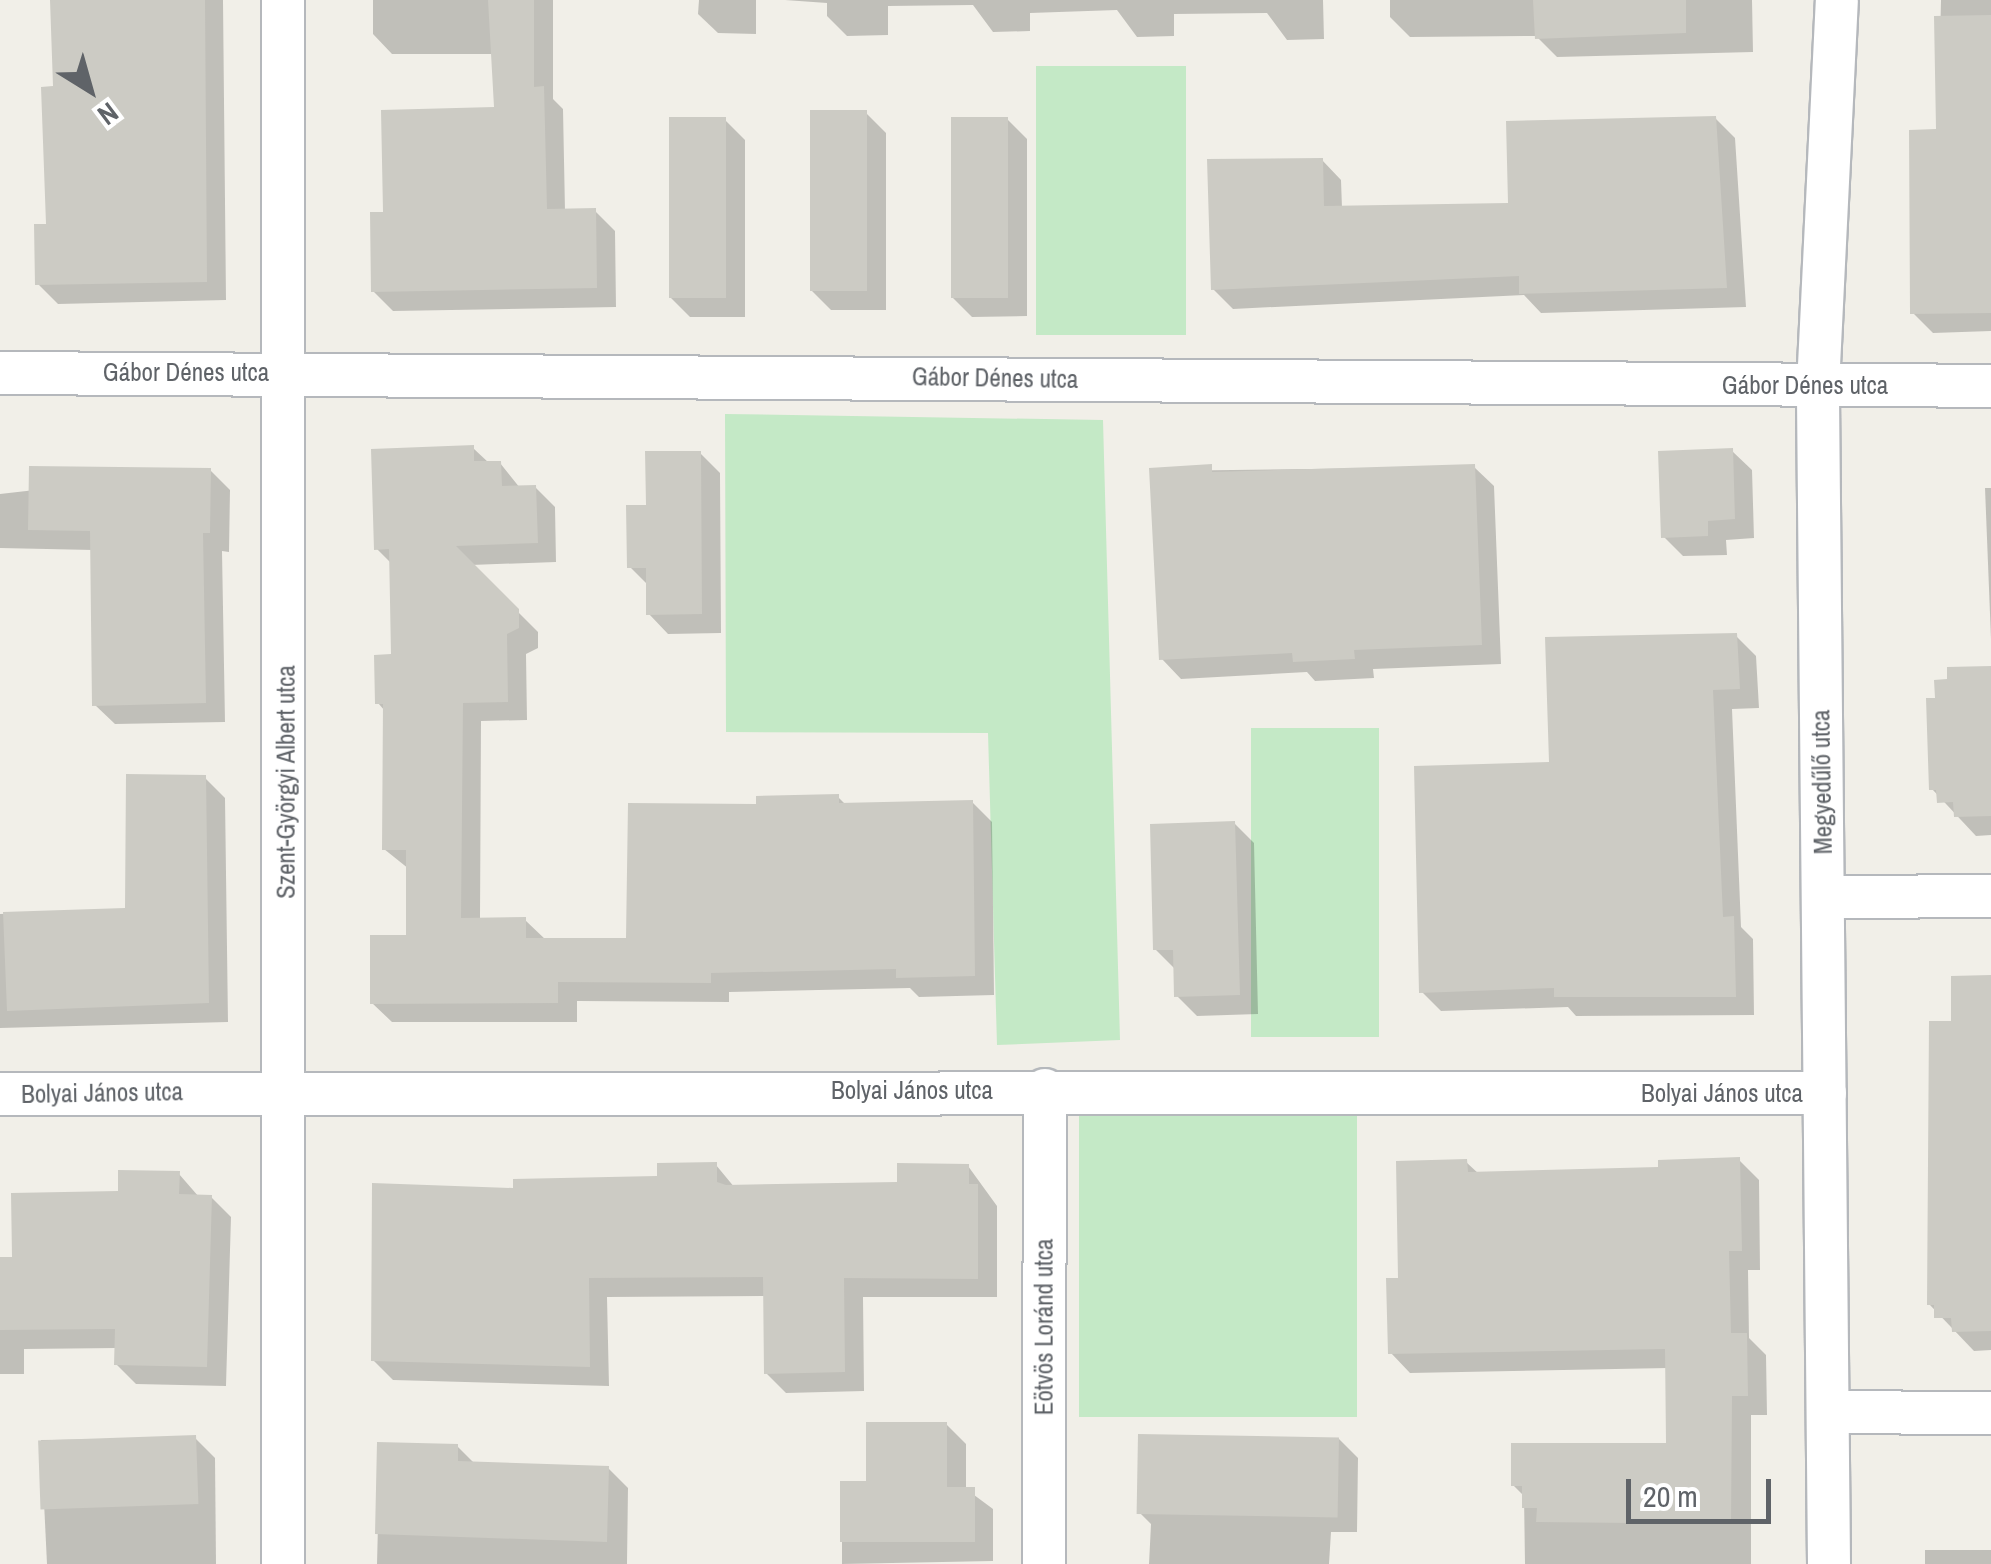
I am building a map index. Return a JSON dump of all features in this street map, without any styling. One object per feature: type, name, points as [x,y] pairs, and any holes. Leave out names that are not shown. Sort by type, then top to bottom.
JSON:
[{"type":"street","name":"Szent-Györgyi Albert utca","points":[[283,0],[283,1564]]},
{"type":"street","name":"Megyedűlő utca","points":[[1829,1564],[1818,386],[1836,0]]},
{"type":"street","name":"Gábor Dénes utca","points":[[0,373],[286,371],[1991,386]]},
{"type":"street","points":[[1823,898],[1991,896]]},
{"type":"street","name":"Bolyai János utca","points":[[0,1094],[1045,1090],[1825,1093]]},
{"type":"street","name":"Eötvös Loránd utca","points":[[1044,1564],[1045,1090]]},
{"type":"street","points":[[1828,1412],[1991,1413]]},
{"type":"green space","points":[[1036,66],[1186,66],[1186,335],[1036,335]]},
{"type":"green space","points":[[725,414],[1103,420],[1120,1040],[997,1045],[988,733],[726,732]]},
{"type":"green space","points":[[1251,728],[1379,728],[1379,1037],[1251,1037]]},
{"type":"green space","points":[[1079,1110],[1357,1110],[1357,1417],[1079,1417]]},
{"type":"building","points":[[50,0],[205,0],[207,282],[35,285],[34,224],[46,224],[41,87],[53,86]]},
{"type":"building","points":[[488,0],[534,0],[534,87],[544,86],[547,209],[596,208],[597,288],[371,292],[370,212],[383,212],[381,110],[494,107]]},
{"type":"building","points":[[1533,0],[1686,0],[1686,33],[1535,39]]},
{"type":"building","points":[[1991,15],[1991,313],[1910,314],[1909,130],[1936,129],[1934,16]]},
{"type":"building","points":[[810,110],[867,110],[867,291],[810,291]]},
{"type":"building","points":[[1716,116],[1727,288],[1519,294],[1519,276],[1211,290],[1207,159],[1323,158],[1324,206],[1508,203],[1506,121]]},
{"type":"building","points":[[669,117],[726,117],[726,298],[669,298]]},
{"type":"building","points":[[951,117],[1008,117],[1008,298],[951,298]]},
{"type":"building","points":[[474,445],[474,461],[501,461],[502,486],[536,485],[538,543],[456,546],[519,609],[519,628],[507,634],[508,702],[463,703],[461,918],[526,917],[526,938],[626,938],[628,803],[756,804],[756,796],[839,794],[839,803],[973,800],[975,976],[896,978],[896,969],[711,973],[711,983],[558,982],[558,1003],[370,1004],[370,935],[406,935],[406,850],[382,850],[383,704],[375,704],[374,655],[391,654],[389,549],[374,550],[371,449]]},
{"type":"building","points":[[1733,448],[1735,519],[1708,521],[1708,536],[1661,538],[1658,451]]},
{"type":"building","points":[[645,451],[701,451],[702,614],[646,615],[646,568],[627,568],[626,505],[646,505]]},
{"type":"building","points":[[1212,464],[1212,472],[1475,464],[1482,645],[1354,650],[1355,659],[1293,662],[1292,653],[1159,660],[1149,468]]},
{"type":"building","points":[[29,466],[211,468],[210,533],[203,533],[206,703],[92,706],[90,531],[28,530]]},
{"type":"building","points":[[1737,633],[1740,689],[1713,690],[1723,917],[1734,916],[1736,997],[1554,997],[1554,988],[1419,993],[1414,766],[1549,762],[1545,637]]},
{"type":"building","points":[[1991,666],[1991,816],[1954,817],[1953,802],[1937,803],[1936,790],[1929,790],[1926,698],[1935,698],[1934,680],[1947,679],[1947,667]]},
{"type":"building","points":[[126,774],[206,775],[209,1003],[7,1011],[3,912],[125,908]]},
{"type":"building","points":[[1235,821],[1240,995],[1174,997],[1173,950],[1153,950],[1150,824]]},
{"type":"building","points":[[1991,975],[1991,1331],[1952,1332],[1951,1318],[1934,1318],[1934,1305],[1927,1305],[1929,1021],[1951,1021],[1951,976]]},
{"type":"building","points":[[1740,1157],[1742,1251],[1729,1251],[1731,1333],[1747,1333],[1748,1396],[1732,1396],[1731,1524],[1536,1522],[1537,1508],[1522,1508],[1522,1486],[1511,1486],[1511,1443],[1666,1443],[1665,1349],[1388,1354],[1386,1278],[1398,1278],[1396,1161],[1467,1159],[1468,1172],[1658,1167],[1658,1160]]},
{"type":"building","points":[[717,1162],[717,1182],[726,1185],[897,1182],[897,1163],[969,1164],[969,1184],[978,1184],[978,1279],[844,1278],[845,1372],[764,1374],[763,1277],[589,1278],[590,1367],[371,1361],[372,1183],[513,1188],[513,1179],[657,1176],[657,1163]]},
{"type":"building","points":[[118,1170],[180,1171],[179,1194],[212,1195],[207,1367],[114,1365],[115,1329],[0,1330],[0,1257],[12,1257],[11,1193],[118,1191]]},
{"type":"building","points":[[866,1422],[947,1422],[947,1487],[975,1487],[975,1542],[840,1542],[840,1481],[866,1481]]},
{"type":"building","points":[[1138,1434],[1339,1438],[1338,1517],[1137,1514]]},
{"type":"building","points":[[196,1435],[198,1504],[41,1509],[38,1441]]},
{"type":"building","points":[[377,1442],[458,1444],[458,1461],[609,1466],[607,1542],[375,1534]]}]
